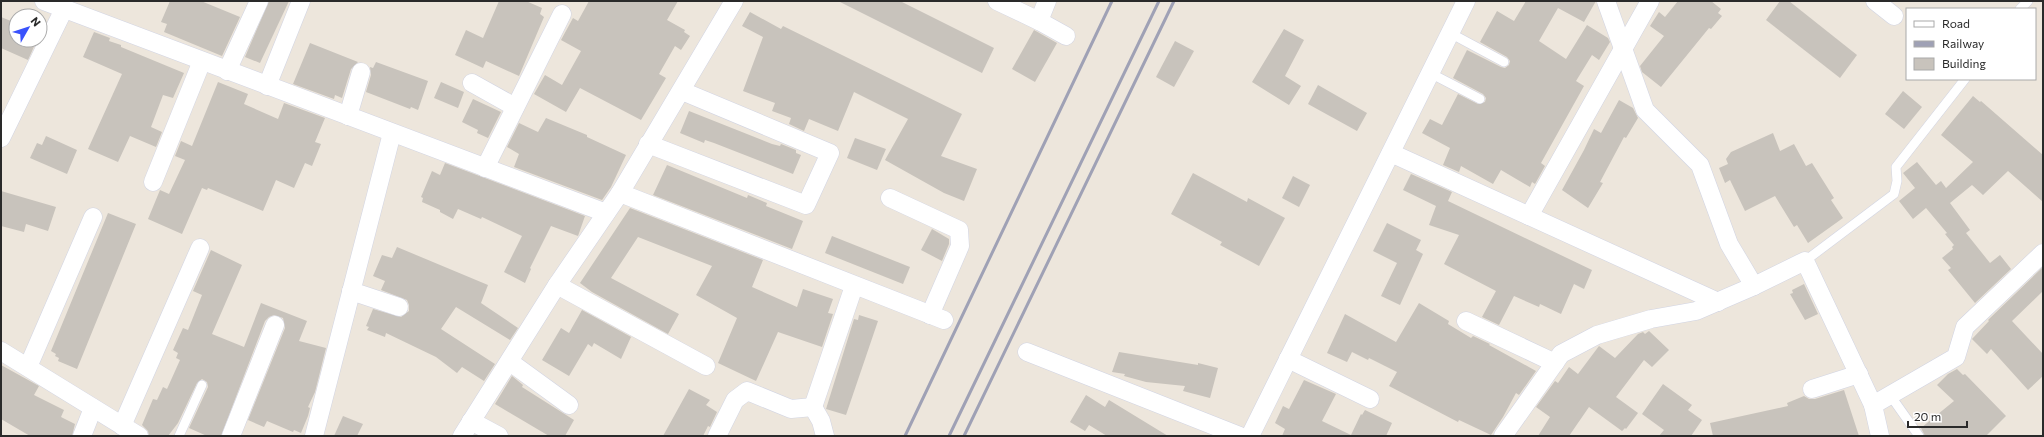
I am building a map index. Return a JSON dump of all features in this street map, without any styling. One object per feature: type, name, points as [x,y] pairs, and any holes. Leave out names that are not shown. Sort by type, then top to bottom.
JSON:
[{"type":"street","points":[[44,1],[606,213]]},
{"type":"street","points":[[227,71],[259,1]]},
{"type":"street","points":[[267,86],[301,1]]},
{"type":"street","points":[[462,436],[510,362],[557,285],[620,193],[648,144],[682,91],[734,1]]},
{"type":"street","points":[[997,1],[1066,36]]},
{"type":"street","points":[[1039,21],[1047,1]]},
{"type":"street","points":[[1250,436],[1466,1]]},
{"type":"street","points":[[1606,1],[1645,110],[1700,164],[1729,244],[1754,286]]},
{"type":"street","points":[[1529,216],[1650,1]]},
{"type":"street","points":[[1874,1],[1894,16]]},
{"type":"street","points":[[1,138],[64,9]]},
{"type":"street","points":[[485,168],[562,14]]},
{"type":"street","points":[[153,182],[202,61]]},
{"type":"street","points":[[348,116],[361,72]]},
{"type":"street","points":[[472,83],[515,107]]},
{"type":"street","points":[[648,144],[806,205],[830,153],[682,91]]},
{"type":"street","points":[[314,436],[392,133]]},
{"type":"street","points":[[1391,153],[1718,302]]},
{"type":"street","points":[[620,193],[937,318],[960,246],[959,230],[890,198]]},
{"type":"street","points":[[28,367],[93,217]]},
{"type":"street","points":[[122,426],[200,248]]},
{"type":"street","points":[[1873,405],[1956,357],[1965,327],[2043,253]]},
{"type":"street","points":[[1503,436],[1561,354],[1597,335],[1650,319],[1696,311],[1754,286],[1805,261],[1873,405],[1880,436]]},
{"type":"street","points":[[557,285],[706,366]]},
{"type":"street","points":[[812,407],[854,286]]},
{"type":"street","points":[[351,291],[398,307]]},
{"type":"street","points":[[1466,321],[1555,363]]},
{"type":"street","points":[[231,436],[275,325]]},
{"type":"street","points":[[1,351],[139,436]]},
{"type":"street","points":[[1027,352],[1240,436]]},
{"type":"street","points":[[1288,359],[1370,399]]},
{"type":"street","points":[[510,362],[569,405]]},
{"type":"street","points":[[1812,389],[1858,374]]},
{"type":"street","points":[[717,436],[735,400],[748,392],[791,409],[812,407]]},
{"type":"street","points":[[812,407],[822,421],[825,436]]},
{"type":"street","points":[[82,436],[93,408]]},
{"type":"street","points":[[471,421],[499,436]]},
{"type":"lane","points":[[1450,33],[1504,62]]},
{"type":"lane","points":[[1430,73],[1480,99]]},
{"type":"lane","points":[[1805,261],[1894,194],[1897,181],[1896,167],[1964,80]]},
{"type":"lane","points":[[179,436],[202,385]]},
{"type":"lane","points":[[1890,395],[1919,436]]},
{"type":"building","points":[[170,1],[201,1],[240,17],[222,56],[164,32],[167,24],[161,22]]},
{"type":"building","points":[[269,1],[289,1],[260,63],[245,57]]},
{"type":"building","points":[[499,1],[526,1],[542,8],[540,14],[544,17],[519,76],[486,61],[483,68],[455,55],[466,30],[483,38]]},
{"type":"building","points":[[589,1],[678,1],[667,20],[685,30],[684,32],[690,36],[681,50],[675,46],[659,74],[666,78],[641,120],[580,88],[566,112],[534,94],[545,75],[562,85],[581,51],[561,40],[573,18],[578,21]]},
{"type":"building","points":[[838,1],[900,1],[994,48],[982,73]]},
{"type":"building","points":[[1526,1],[1596,1],[1584,22],[1558,8],[1539,41],[1566,59],[1587,25],[1608,38],[1610,42],[1599,60],[1592,55],[1576,81],[1584,86],[1541,163],[1545,166],[1535,184],[1532,182],[1530,187],[1501,170],[1493,184],[1461,166],[1459,172],[1443,165],[1450,148],[1422,133],[1430,119],[1442,125],[1458,94],[1478,104],[1485,102],[1486,98],[1483,94],[1453,78],[1467,50],[1501,67],[1505,68],[1509,65],[1510,61],[1507,57],[1480,42],[1497,11],[1514,21]]},
{"type":"building","points":[[1678,1],[1711,1],[1721,9],[1718,13],[1722,16],[1711,29],[1709,28],[1661,87],[1642,72],[1640,66],[1664,36],[1650,26],[1659,12],[1665,17]]},
{"type":"building","points":[[1780,1],[1789,1],[1857,55],[1840,78],[1766,20]]},
{"type":"building","points":[[750,12],[781,29],[783,26],[962,114],[941,156],[977,169],[964,201],[944,193],[885,160],[908,119],[854,92],[838,131],[809,119],[804,131],[789,124],[791,118],[772,111],[775,103],[743,91],[763,37],[742,26]]},
{"type":"building","points":[[1,17],[8,20],[8,48],[33,48],[28,60],[1,48]]},
{"type":"building","points":[[1284,29],[1304,40],[1285,76],[1301,86],[1289,105],[1252,82]]},
{"type":"building","points":[[1034,30],[1057,43],[1035,82],[1012,69]]},
{"type":"building","points":[[94,32],[110,38],[109,41],[121,45],[121,47],[184,73],[173,98],[163,95],[151,127],[162,132],[156,147],[130,136],[118,162],[88,149],[122,74],[83,57]]},
{"type":"building","points":[[1175,41],[1194,51],[1174,87],[1156,77]]},
{"type":"building","points":[[310,43],[358,62],[351,69],[342,98],[335,95],[334,99],[293,84]]},
{"type":"building","points":[[376,62],[428,81],[418,110],[411,107],[410,109],[366,92],[371,75],[370,67],[373,68]]},
{"type":"building","points":[[218,82],[248,94],[244,104],[278,119],[284,103],[325,118],[315,142],[321,144],[312,166],[305,163],[294,188],[276,180],[263,211],[208,188],[207,190],[202,188],[182,234],[148,219],[160,190],[169,194],[185,160],[175,156],[181,141],[192,146]]},
{"type":"building","points":[[441,82],[464,92],[458,108],[434,98]]},
{"type":"building","points":[[1318,85],[1367,113],[1357,131],[1308,104]]},
{"type":"building","points":[[1903,91],[1922,107],[1904,129],[1885,114]]},
{"type":"building","points":[[1973,96],[1980,102],[1981,101],[2043,155],[2043,202],[2008,171],[1983,195],[1972,185],[1950,203],[1970,230],[1966,233],[1990,263],[2000,255],[2011,269],[1975,303],[1948,270],[1951,268],[1942,258],[1953,249],[1952,247],[1954,245],[1945,234],[1947,233],[1926,208],[1913,219],[1899,201],[1915,188],[1903,173],[1917,162],[1936,185],[1941,181],[1946,188],[1973,162],[1941,135]]},
{"type":"building","points":[[473,99],[501,112],[488,138],[477,133],[478,130],[462,122]]},
{"type":"building","points":[[1619,100],[1633,108],[1638,118],[1626,138],[1624,137],[1600,182],[1603,183],[1588,208],[1562,190],[1594,129],[1601,133]]},
{"type":"building","points":[[689,111],[772,144],[780,146],[781,144],[796,150],[796,153],[801,155],[793,174],[714,143],[705,140],[704,143],[680,133]]},
{"type":"building","points":[[546,118],[587,135],[587,137],[626,155],[611,187],[602,200],[514,167],[519,154],[507,147],[519,123],[538,132]]},
{"type":"building","points":[[1773,133],[1780,151],[1794,144],[1806,166],[1812,163],[1834,198],[1831,200],[1843,218],[1808,243],[1797,225],[1794,227],[1775,196],[1745,211],[1730,180],[1725,183],[1719,168],[1728,164],[1726,159],[1731,152]]},
{"type":"building","points":[[46,136],[77,150],[67,174],[30,158],[37,143],[42,145]]},
{"type":"building","points":[[855,138],[886,149],[877,170],[847,158]]},
{"type":"building","points":[[445,163],[585,216],[578,236],[551,226],[530,268],[531,269],[525,283],[504,272],[522,236],[482,217],[481,219],[458,209],[453,219],[440,212],[440,210],[422,202],[423,198],[421,197],[432,171],[440,175]]},
{"type":"building","points":[[667,165],[747,198],[748,195],[767,203],[766,206],[803,221],[792,249],[653,195]]},
{"type":"building","points":[[1193,173],[1247,202],[1248,198],[1285,218],[1259,266],[1220,245],[1222,242],[1171,214]]},
{"type":"building","points":[[1411,174],[1452,192],[1448,201],[1592,270],[1584,289],[1574,284],[1561,314],[1540,304],[1539,307],[1514,296],[1499,325],[1482,317],[1496,291],[1444,264],[1459,235],[1429,225],[1436,206],[1403,190]]},
{"type":"building","points":[[1293,176],[1310,185],[1299,207],[1282,198]]},
{"type":"building","points":[[1,191],[56,207],[48,231],[26,224],[24,232],[1,226]]},
{"type":"building","points":[[630,208],[763,260],[752,287],[797,307],[803,289],[833,299],[828,313],[833,314],[822,347],[778,332],[756,381],[718,363],[737,318],[696,295],[712,266],[638,237],[611,278],[679,314],[668,334],[592,292],[580,283]]},
{"type":"building","points":[[108,213],[136,224],[77,369],[58,361],[59,358],[51,351]]},
{"type":"building","points":[[1387,223],[1421,240],[1416,250],[1423,254],[1400,305],[1381,296],[1397,263],[1373,251]]},
{"type":"building","points":[[932,229],[949,239],[949,244],[942,261],[921,250]]},
{"type":"building","points":[[832,236],[910,267],[903,284],[825,253]]},
{"type":"building","points":[[397,247],[488,285],[481,303],[518,328],[510,340],[456,307],[441,329],[495,364],[484,381],[462,367],[457,373],[436,357],[386,333],[385,337],[367,330],[369,327],[366,326],[373,309],[401,317],[409,311],[407,300],[381,290],[385,281],[373,276],[382,255],[392,258]]},
{"type":"building","points":[[211,250],[242,265],[212,334],[244,347],[261,303],[307,321],[299,341],[326,348],[315,392],[308,407],[310,408],[308,416],[301,433],[294,430],[293,432],[267,421],[264,427],[248,420],[285,328],[283,318],[274,315],[265,321],[221,436],[207,436],[189,428],[208,387],[207,382],[202,379],[197,383],[178,423],[168,436],[149,436],[148,431],[142,425],[153,399],[157,400],[163,387],[167,389],[180,360],[176,358],[178,353],[173,350],[183,328],[188,330],[202,295],[193,291]]},
{"type":"building","points":[[2043,267],[2043,291],[2012,321],[2043,354],[2043,376],[2028,390],[1991,349],[1987,354],[1972,339],[1989,321],[1988,320]]},
{"type":"building","points":[[1804,284],[1818,314],[1805,320],[1790,294],[1793,293],[1792,290]]},
{"type":"building","points":[[1419,303],[1449,321],[1448,324],[1471,338],[1473,336],[1490,344],[1489,345],[1536,371],[1519,395],[1516,393],[1491,435],[1459,420],[1458,422],[1389,386],[1397,372],[1369,358],[1368,360],[1352,352],[1347,362],[1327,353],[1345,314],[1396,342]]},
{"type":"building","points":[[582,310],[633,338],[631,337],[621,359],[594,343],[592,347],[588,344],[569,376],[542,360],[561,328],[569,333]]},
{"type":"building","points":[[859,315],[878,321],[846,415],[826,409],[854,319],[858,320]]},
{"type":"building","points":[[1649,331],[1669,350],[1652,367],[1644,360],[1616,397],[1638,413],[1626,429],[1625,428],[1622,431],[1589,407],[1569,436],[1538,436],[1550,417],[1536,407],[1555,381],[1558,383],[1569,367],[1578,374],[1599,346],[1615,358],[1638,334],[1643,332],[1645,334]]},
{"type":"building","points":[[1119,352],[1198,365],[1198,363],[1218,368],[1210,398],[1183,391],[1185,386],[1146,382],[1124,376],[1125,374],[1112,372]]},
{"type":"building","points":[[1,365],[39,386],[34,395],[64,410],[61,417],[75,424],[72,436],[30,436],[1,419]]},
{"type":"building","points":[[1957,369],[1963,375],[1965,374],[2006,416],[1986,436],[1925,436],[1921,428],[1954,401],[1937,385],[1948,374]]},
{"type":"building","points":[[512,376],[523,385],[522,387],[574,420],[565,436],[549,436],[495,404]]},
{"type":"building","points":[[1304,380],[1336,394],[1322,421],[1351,435],[1361,414],[1362,415],[1365,410],[1392,423],[1386,436],[1282,436],[1285,429],[1275,423],[1283,406],[1289,409]]},
{"type":"building","points":[[1663,384],[1692,405],[1688,410],[1702,420],[1691,436],[1659,436],[1664,430],[1642,414]]},
{"type":"building","points":[[689,389],[710,400],[706,405],[717,412],[710,427],[708,426],[703,436],[663,436]]},
{"type":"building","points":[[1844,390],[1859,436],[1713,436],[1710,423],[1788,406],[1787,403],[1804,396],[1809,399],[1815,399]]},
{"type":"building","points":[[1086,395],[1105,407],[1109,400],[1168,436],[1107,436],[1089,425],[1085,431],[1070,422]]},
{"type":"building","points":[[343,416],[363,424],[357,436],[334,436]]},
{"type":"railway","points":[[905,436],[1112,1]]},
{"type":"railway","points":[[949,436],[1159,1]]},
{"type":"railway","points":[[964,436],[1174,1]]}]
